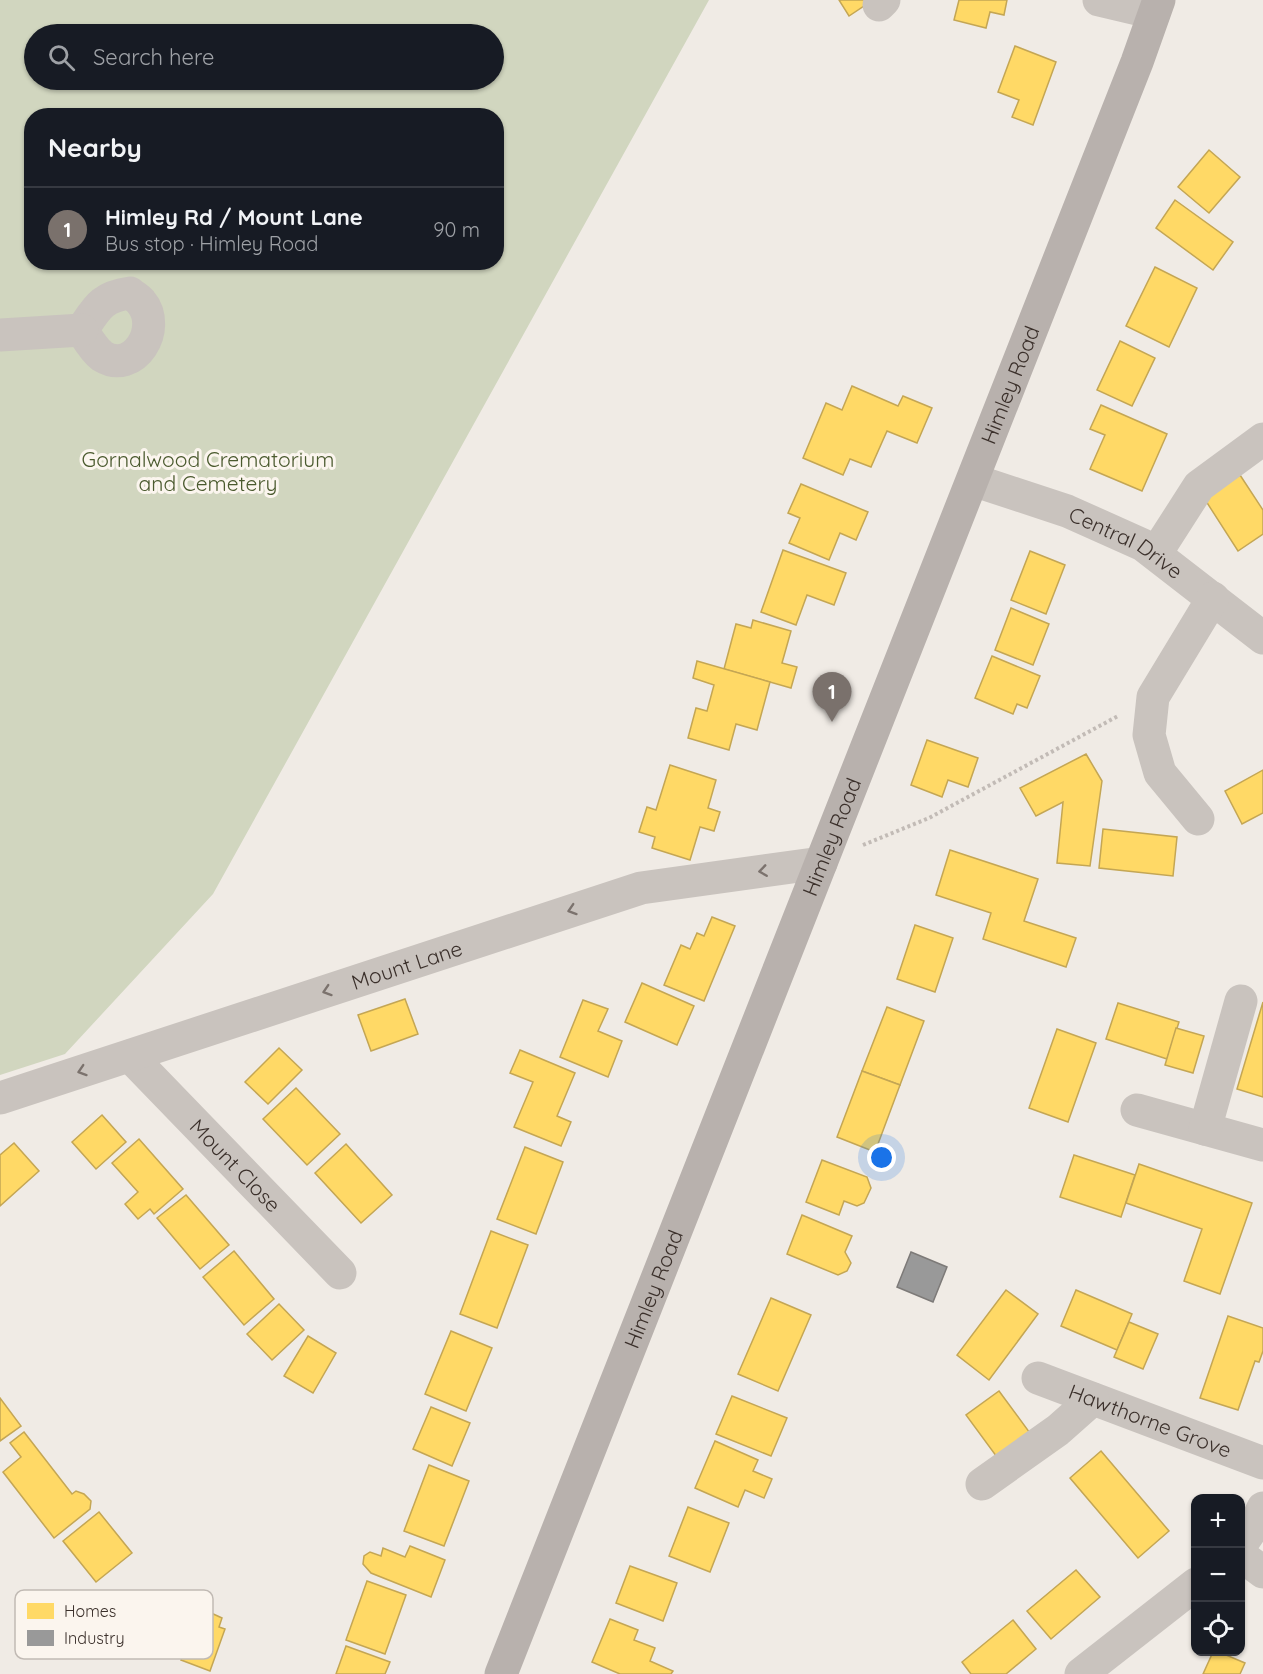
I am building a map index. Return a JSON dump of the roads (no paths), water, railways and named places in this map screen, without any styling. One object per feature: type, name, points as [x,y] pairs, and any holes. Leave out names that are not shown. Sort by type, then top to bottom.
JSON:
[{"type":"main road","name":"Himley Road","points":[[501,1674],[1129,84],[1157,7]]},
{"type":"street","points":[[1099,0],[1157,7]]},
{"type":"street","points":[[0,335],[82,330]]},
{"type":"street","points":[[1156,553],[1199,486],[1263,439]]},
{"type":"street","name":"Central Drive","points":[[973,480],[1067,512],[1143,544],[1263,638]]},
{"type":"street","points":[[1198,819],[1160,774],[1149,735],[1153,697],[1213,598]]},
{"type":"street","name":"Mount Lane","points":[[0,1098],[641,888],[821,863]]},
{"type":"street","points":[[1205,1129],[1241,1001]]},
{"type":"street","name":"Mount Close","points":[[130,1056],[340,1273]]},
{"type":"street","points":[[1137,1110],[1263,1145]]},
{"type":"street","name":"Hawthorne Grove","points":[[1038,1378],[1263,1464]]},
{"type":"street","points":[[982,1484],[1058,1430],[1093,1399]]},
{"type":"street","points":[[1245,1539],[1263,1508]]},
{"type":"street","points":[[1245,1559],[1263,1572]]},
{"type":"street","points":[[1081,1674],[1191,1588]]},
{"type":"place","name":"Himley Rd / Mount Lane","points":[[832,722]]},
{"type":"park label","name":"Gornalwood Crematorium and Cemetery","points":[[208,471]]}]
